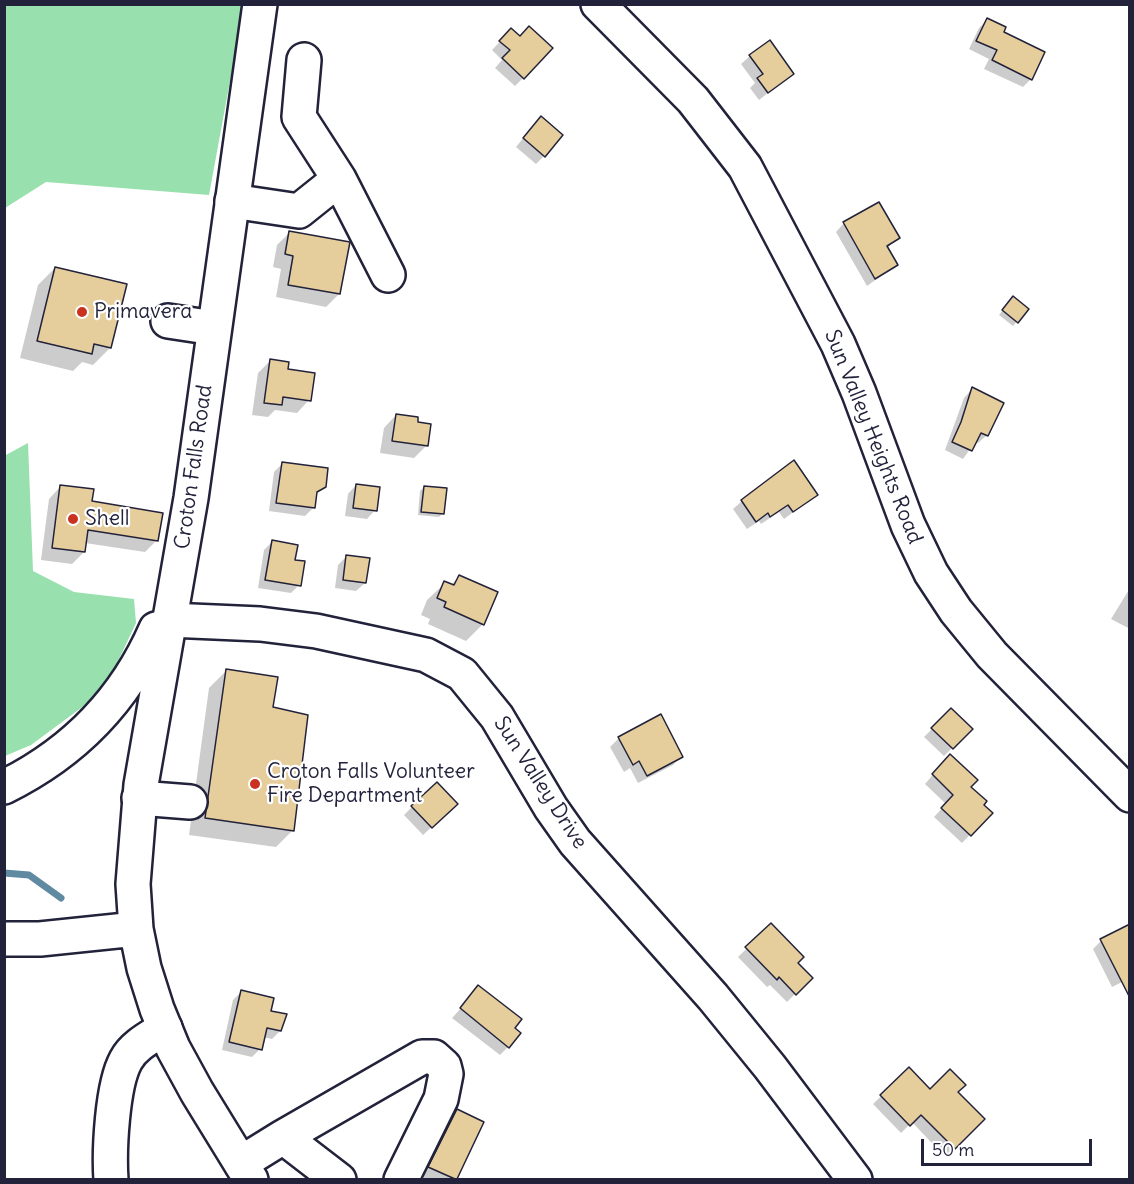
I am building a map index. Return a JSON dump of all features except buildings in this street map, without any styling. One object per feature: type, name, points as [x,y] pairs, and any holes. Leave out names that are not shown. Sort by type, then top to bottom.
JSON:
[{"type":"street","name":"Croton Falls Road","points":[[246,1172],[197,1092],[165,1028],[144,968],[136,929],[133,884],[139,798],[178,571],[260,4]]},
{"type":"street","name":"Sun Valley Heights Road","points":[[598,4],[693,100],[745,167],[838,344],[859,393],[908,525],[931,573],[956,611],[992,655],[1130,795]]},
{"type":"street","points":[[304,60],[299,117],[339,179],[388,274]]},
{"type":"street","points":[[232,201],[299,211],[339,179]]},
{"type":"street","points":[[168,321],[214,328]]},
{"type":"street","points":[[4,788],[55,757],[84,734],[112,704],[135,671],[155,631],[178,571]]},
{"type":"street","name":"Sun Valley Drive","points":[[169,620],[260,624],[316,631],[426,655],[462,674],[497,717],[551,808],[576,842],[713,997],[770,1066],[855,1179]]},
{"type":"street","points":[[139,798],[190,802]]},
{"type":"street","points":[[4,939],[40,939],[136,929]]},
{"type":"street","points":[[111,1179],[110,1157],[118,1084],[126,1060],[136,1047],[165,1028]]},
{"type":"street","points":[[246,1172],[283,1137],[422,1058],[434,1057],[444,1066],[445,1086],[441,1099],[401,1179]]},
{"type":"street","points":[[283,1137],[339,1179]]},
{"type":"green space","points":[[5,5],[244,5],[209,195],[46,182],[5,208]]},
{"type":"green space","points":[[28,443],[33,571],[74,592],[134,599],[136,623],[104,691],[31,745],[5,756],[4,456]]},
{"type":"waterway","points":[[4,873],[29,875],[61,898]]},
{"type":"place","name":"Primavera","points":[[82,312]]},
{"type":"place","name":"Shell","points":[[73,519]]},
{"type":"place","name":"Croton Falls Volunteer Fire Department","points":[[255,784]]}]
